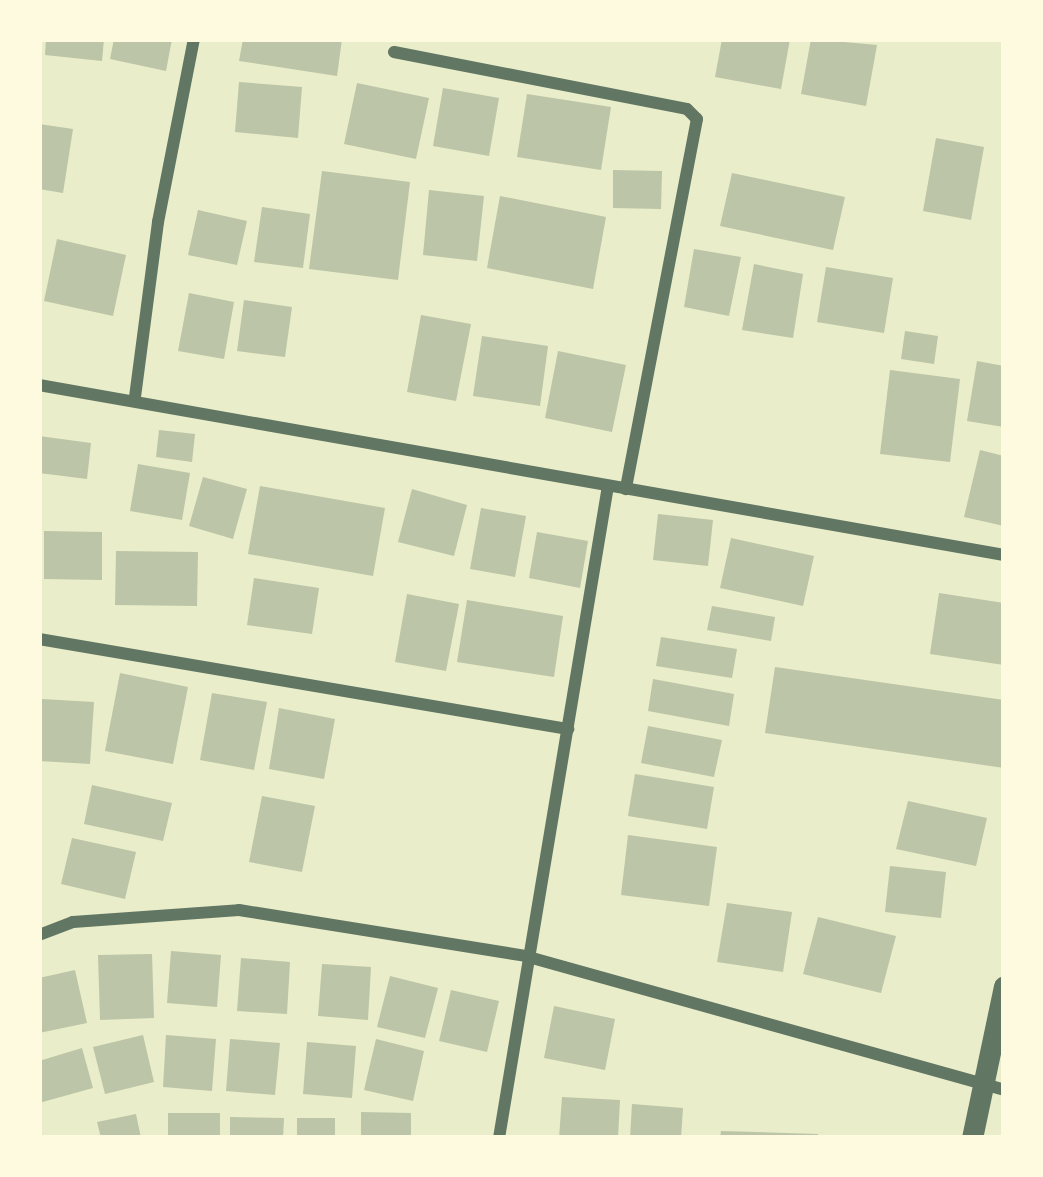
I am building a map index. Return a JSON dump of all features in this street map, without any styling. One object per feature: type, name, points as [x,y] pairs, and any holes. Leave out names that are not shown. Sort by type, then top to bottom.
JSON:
[{"type":"street","points":[[134,397],[158,222],[194,39]]},
{"type":"street","points":[[394,52],[687,109],[697,119],[626,490]]},
{"type":"street","points":[[39,385],[134,397],[1004,555]]},
{"type":"street","points":[[499,1138],[525,956],[608,486]]},
{"type":"street","points":[[39,639],[568,729]]},
{"type":"street","points":[[39,935],[74,922],[239,910],[525,956],[1004,1090]]},
{"type":"street","points":[[972,1138],[1004,986]]},
{"type":"building","points":[[46,39],[104,39],[102,61],[45,55]]},
{"type":"building","points":[[114,39],[172,39],[166,71],[110,59]]},
{"type":"building","points":[[243,39],[342,39],[337,76],[239,61]]},
{"type":"building","points":[[722,39],[790,39],[781,89],[715,77]]},
{"type":"building","points":[[811,39],[877,45],[866,106],[801,94]]},
{"type":"building","points":[[239,82],[302,87],[298,138],[235,132]]},
{"type":"building","points":[[357,83],[429,98],[416,159],[344,144]]},
{"type":"building","points":[[443,88],[499,98],[489,156],[433,146]]},
{"type":"building","points":[[527,94],[611,107],[601,170],[517,157]]},
{"type":"building","points":[[39,124],[73,129],[63,193],[39,189]]},
{"type":"building","points":[[936,138],[984,147],[971,220],[923,211]]},
{"type":"building","points":[[613,170],[662,171],[661,209],[613,208]]},
{"type":"building","points":[[322,171],[410,182],[398,280],[309,269]]},
{"type":"building","points":[[732,173],[845,197],[833,250],[720,226]]},
{"type":"building","points":[[429,190],[484,196],[477,261],[423,255]]},
{"type":"building","points":[[500,196],[606,217],[593,289],[487,268]]},
{"type":"building","points":[[262,207],[310,214],[303,268],[254,262]]},
{"type":"building","points":[[198,210],[247,221],[237,265],[188,255]]},
{"type":"building","points":[[57,239],[126,255],[113,316],[44,301]]},
{"type":"building","points":[[694,249],[741,257],[729,316],[684,307]]},
{"type":"building","points":[[754,264],[803,274],[793,338],[742,330]]},
{"type":"building","points":[[826,267],[893,278],[884,333],[817,322]]},
{"type":"building","points":[[189,293],[234,302],[224,359],[178,351]]},
{"type":"building","points":[[244,300],[292,307],[285,357],[237,351]]},
{"type":"building","points":[[421,315],[471,324],[456,401],[407,392]]},
{"type":"building","points":[[905,331],[938,336],[934,364],[901,359]]},
{"type":"building","points":[[482,336],[548,346],[540,406],[473,396]]},
{"type":"building","points":[[558,351],[626,365],[612,432],[545,418]]},
{"type":"building","points":[[977,361],[1004,366],[1004,427],[967,421]]},
{"type":"building","points":[[890,370],[960,379],[950,462],[880,454]]},
{"type":"building","points":[[159,430],[195,434],[192,462],[156,457]]},
{"type":"building","points":[[39,436],[91,443],[87,479],[39,473]]},
{"type":"building","points":[[980,450],[1004,456],[1004,526],[964,517]]},
{"type":"building","points":[[138,464],[190,473],[182,520],[130,511]]},
{"type":"building","points":[[203,477],[247,489],[233,539],[189,526]]},
{"type":"building","points":[[260,486],[385,508],[373,576],[248,554]]},
{"type":"building","points":[[412,489],[467,505],[454,556],[398,542]]},
{"type":"building","points":[[481,508],[526,516],[515,577],[470,569]]},
{"type":"building","points":[[658,514],[713,520],[708,566],[653,560]]},
{"type":"building","points":[[44,531],[102,532],[102,580],[44,579]]},
{"type":"building","points":[[537,532],[588,541],[580,588],[529,578]]},
{"type":"building","points":[[731,538],[814,556],[803,606],[720,588]]},
{"type":"building","points":[[116,551],[198,552],[197,606],[115,605]]},
{"type":"building","points":[[254,578],[319,588],[312,634],[247,625]]},
{"type":"building","points":[[939,593],[1004,603],[1004,665],[930,654]]},
{"type":"building","points":[[407,594],[459,604],[446,671],[395,662]]},
{"type":"building","points":[[467,600],[563,616],[554,677],[457,662]]},
{"type":"building","points":[[712,606],[775,617],[771,641],[707,630]]},
{"type":"building","points":[[661,637],[737,649],[732,678],[656,666]]},
{"type":"building","points":[[775,667],[1004,700],[1004,768],[765,733]]},
{"type":"building","points":[[120,673],[188,687],[173,764],[105,751]]},
{"type":"building","points":[[653,679],[734,694],[729,726],[648,711]]},
{"type":"building","points":[[212,693],[267,702],[254,770],[200,760]]},
{"type":"building","points":[[42,699],[94,702],[90,764],[39,761]]},
{"type":"building","points":[[279,708],[335,719],[324,779],[269,769]]},
{"type":"building","points":[[648,726],[722,740],[714,777],[641,763]]},
{"type":"building","points":[[635,774],[714,787],[707,829],[628,816]]},
{"type":"building","points":[[92,785],[172,803],[163,841],[84,824]]},
{"type":"building","points":[[262,796],[315,806],[302,872],[249,862]]},
{"type":"building","points":[[908,801],[987,818],[976,866],[896,849]]},
{"type":"building","points":[[628,835],[717,847],[709,906],[621,895]]},
{"type":"building","points":[[72,838],[136,852],[125,899],[61,884]]},
{"type":"building","points":[[890,866],[946,872],[941,918],[885,912]]},
{"type":"building","points":[[727,903],[792,912],[783,972],[717,962]]},
{"type":"building","points":[[818,917],[896,936],[881,993],[803,974]]},
{"type":"building","points":[[171,951],[221,955],[217,1007],[167,1003]]},
{"type":"building","points":[[152,954],[154,1018],[100,1020],[98,955]]},
{"type":"building","points":[[241,958],[290,962],[287,1014],[237,1011]]},
{"type":"building","points":[[322,964],[371,967],[368,1020],[318,1016]]},
{"type":"building","points":[[75,970],[87,1023],[39,1033],[39,978]]},
{"type":"building","points":[[390,976],[438,988],[425,1038],[377,1027]]},
{"type":"building","points":[[451,990],[499,1001],[487,1052],[439,1041]]},
{"type":"building","points":[[554,1006],[615,1019],[605,1070],[544,1058]]},
{"type":"building","points":[[143,1035],[154,1082],[105,1094],[93,1047]]},
{"type":"building","points":[[166,1035],[216,1039],[212,1091],[163,1087]]},
{"type":"building","points":[[230,1039],[280,1043],[275,1095],[226,1091]]},
{"type":"building","points":[[376,1039],[424,1051],[413,1101],[364,1090]]},
{"type":"building","points":[[307,1042],[356,1046],[352,1098],[303,1094]]},
{"type":"building","points":[[82,1048],[93,1088],[39,1103],[39,1061]]},
{"type":"building","points":[[562,1097],[620,1100],[618,1138],[559,1138]]},
{"type":"building","points":[[632,1104],[683,1108],[681,1138],[630,1138]]},
{"type":"building","points":[[361,1112],[411,1113],[411,1138],[361,1138]]},
{"type":"building","points":[[168,1113],[220,1113],[220,1138],[168,1138]]},
{"type":"building","points":[[136,1114],[141,1138],[101,1138],[97,1122]]},
{"type":"building","points":[[230,1117],[284,1118],[283,1138],[230,1138]]},
{"type":"building","points":[[297,1118],[335,1118],[335,1138],[297,1138]]},
{"type":"building","points":[[721,1131],[818,1134],[818,1138],[720,1138]]}]
